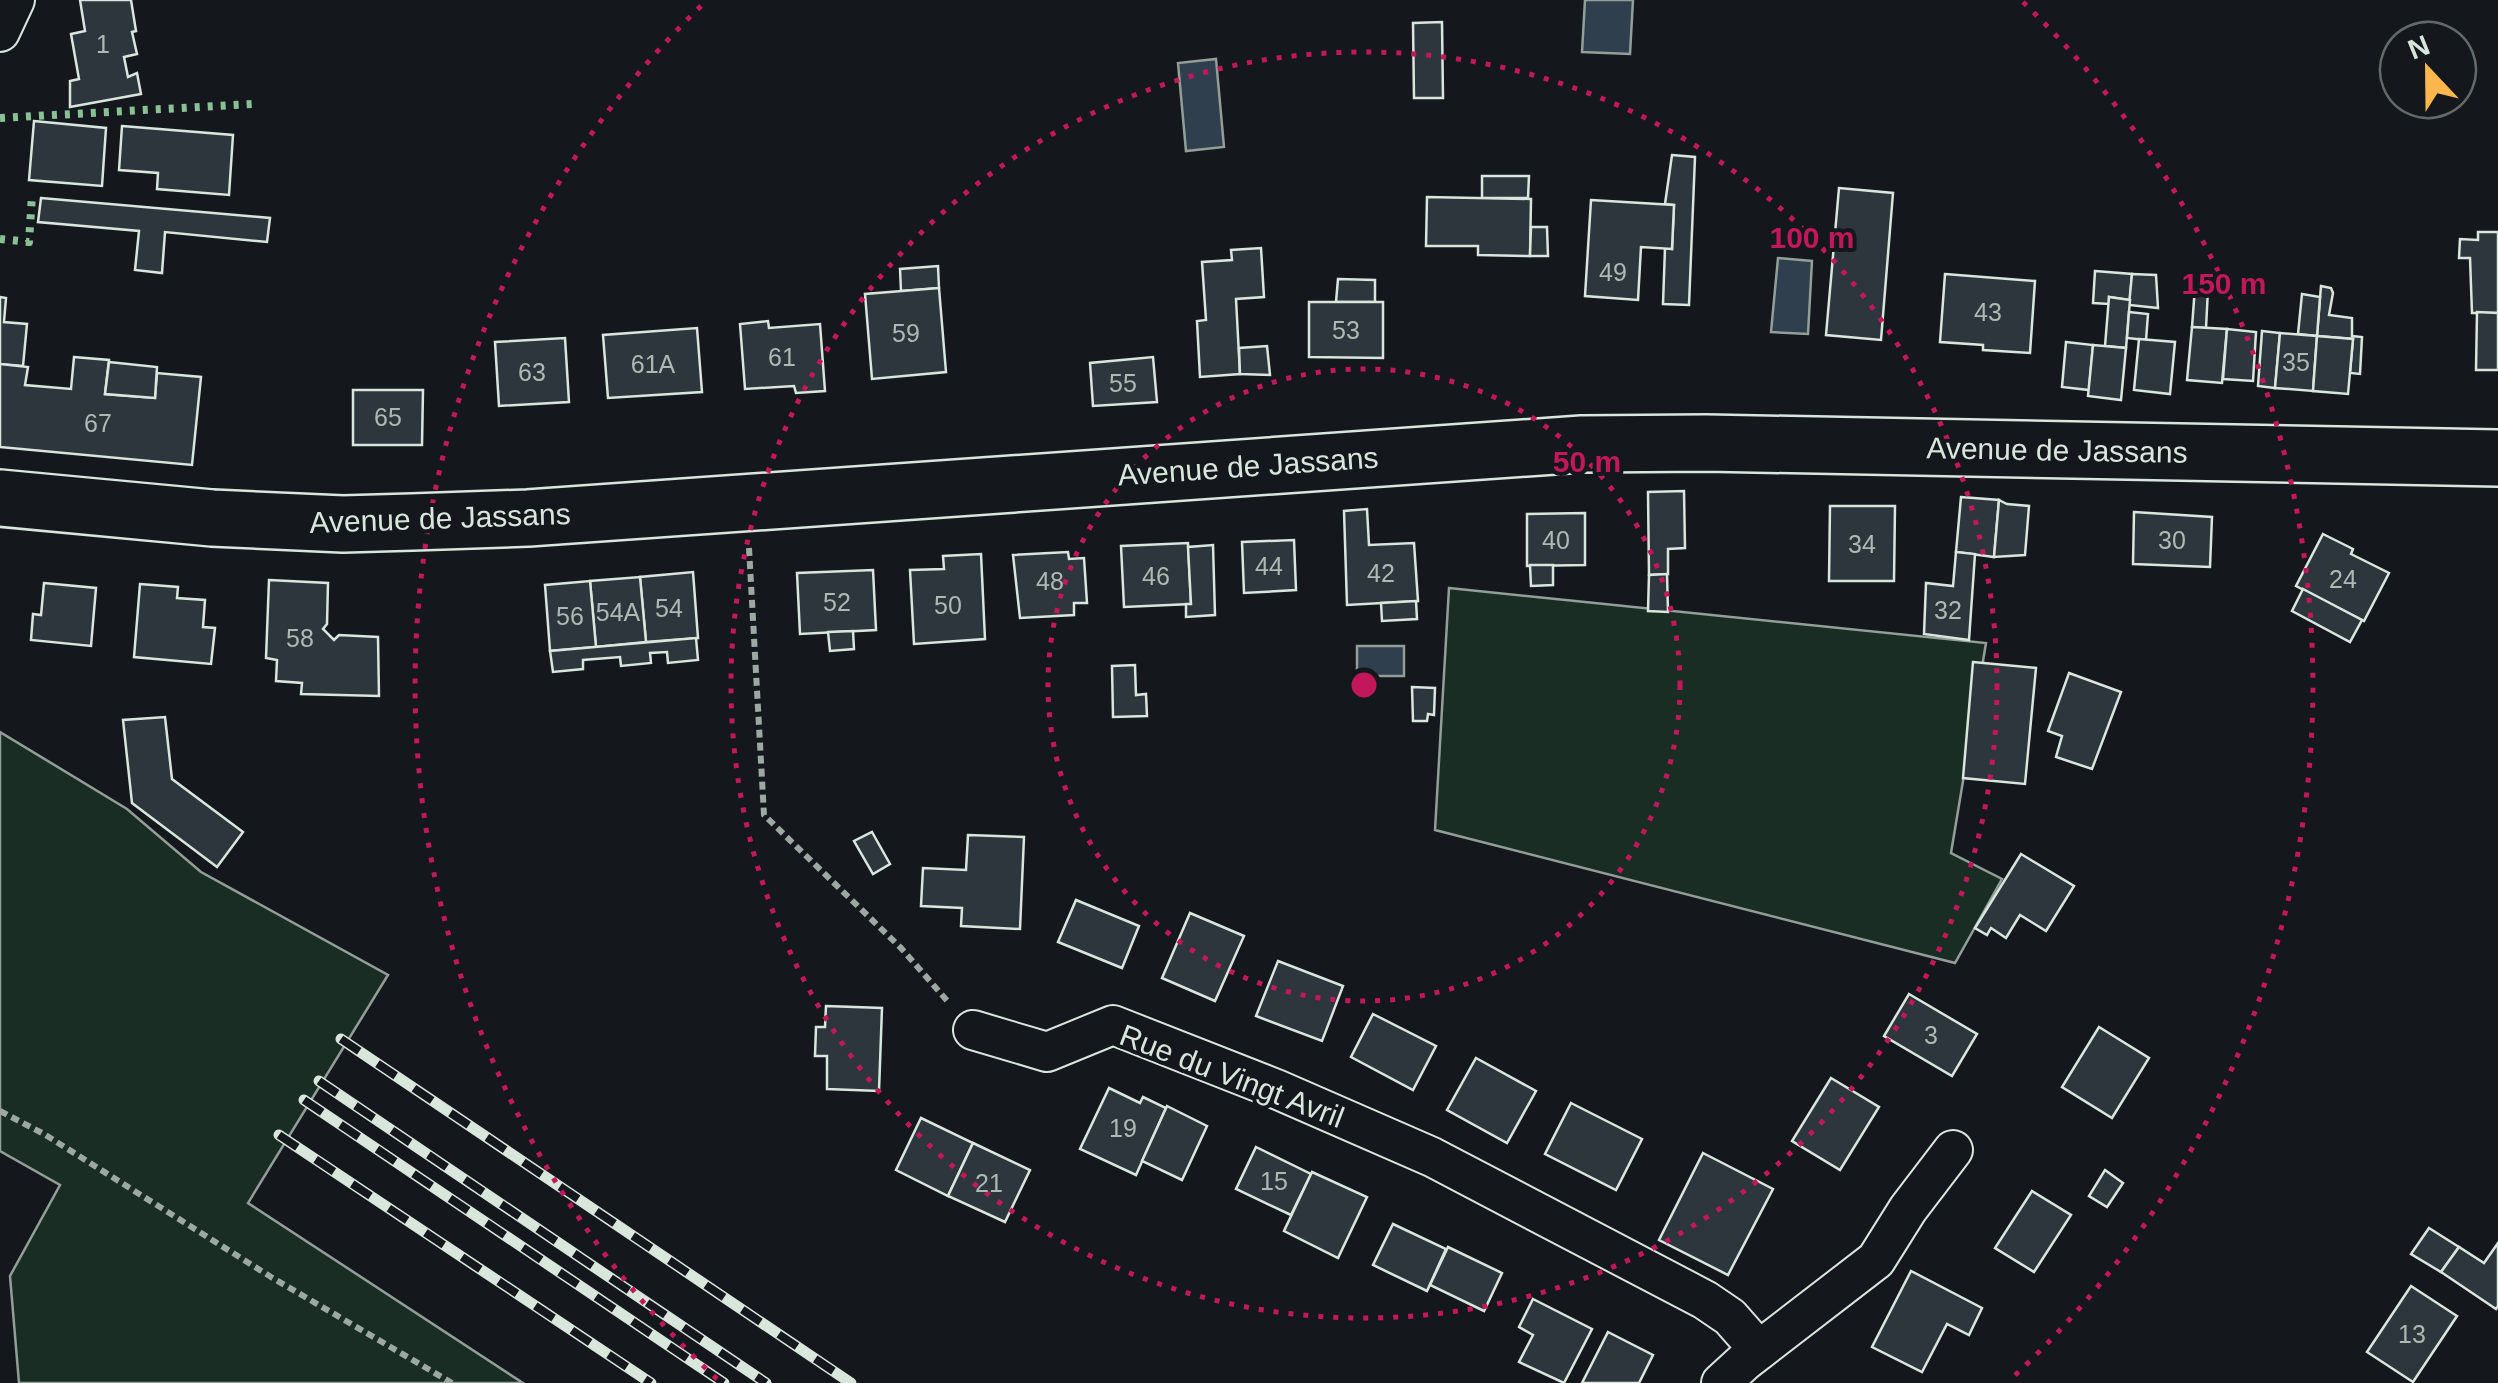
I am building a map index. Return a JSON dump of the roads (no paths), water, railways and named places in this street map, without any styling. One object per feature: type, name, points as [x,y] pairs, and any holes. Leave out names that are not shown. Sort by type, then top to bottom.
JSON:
[{"type":"street","points":[[0,32],[14,0]]},
{"type":"street","name":"Avenue de Jassans","points":[[0,498],[212,518],[342,524],[528,518],[1582,444],[2498,458]]},
{"type":"street","name":"Rue du Vingt Avril","points":[[973,1030],[1047,1052],[1113,1025],[1276,1089],[1432,1157],[1705,1300],[1730,1317],[1759,1350]]},
{"type":"street","points":[[1721,1383],[1876,1260],[1954,1150]]},
{"type":"water","points":[[1585,0],[1633,0],[1630,54],[1582,52]]},
{"type":"water","points":[[1216,59],[1224,147],[1186,151],[1178,63]]},
{"type":"water","points":[[1778,258],[1812,261],[1808,334],[1771,332]]},
{"type":"water","points":[[1357,646],[1404,646],[1404,676],[1357,676]]},
{"type":"railway","points":[[341,1039],[851,1383]]},
{"type":"railway","points":[[319,1081],[766,1383]]},
{"type":"railway","points":[[304,1100],[724,1383]]},
{"type":"railway","points":[[279,1135],[651,1383]]}]
